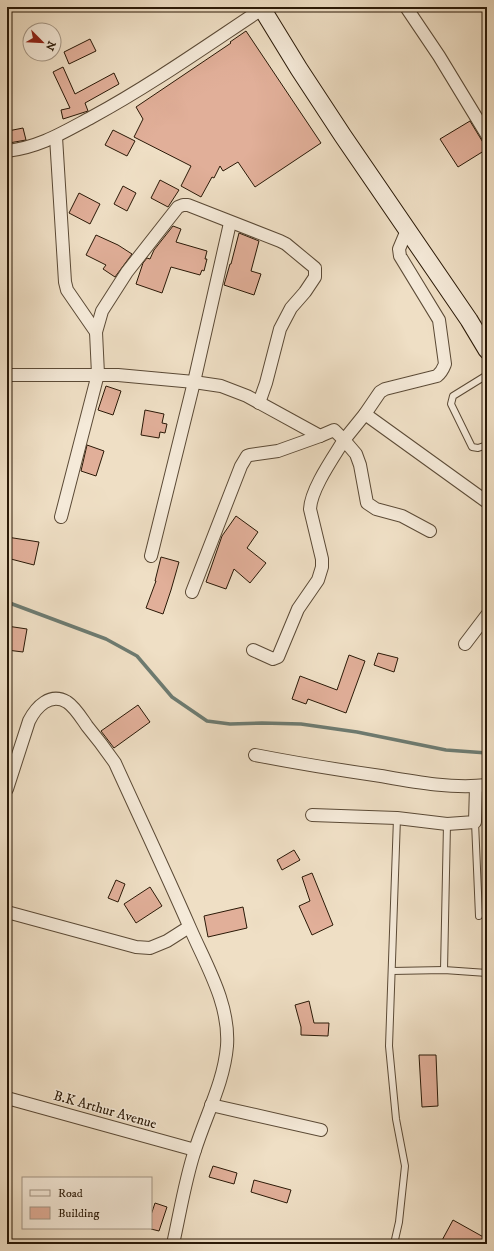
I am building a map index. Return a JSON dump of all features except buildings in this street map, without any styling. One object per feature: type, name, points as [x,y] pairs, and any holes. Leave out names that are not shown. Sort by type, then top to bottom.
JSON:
[{"type":"street","points":[[406,7],[439,56],[487,135]]},
{"type":"street","points":[[7,151],[24,149],[56,137],[133,95],[261,8],[299,69],[469,320],[487,350]]},
{"type":"street","points":[[56,137],[65,282],[67,290],[96,332]]},
{"type":"street","points":[[61,517],[98,374],[96,332],[105,306],[127,272],[178,206],[188,206],[280,241],[286,244],[315,268],[315,277],[305,292],[291,308],[280,329],[266,383],[259,402]]},
{"type":"street","points":[[151,556],[194,382],[230,223]]},
{"type":"street","points":[[253,650],[273,659],[278,657],[298,609],[320,575],[322,559],[310,509],[310,503],[329,465],[344,440],[380,392],[385,389],[437,376],[441,373],[445,364],[439,320],[400,256],[399,249],[407,230]]},
{"type":"street","points":[[7,375],[118,375],[221,386],[259,402],[320,436]]},
{"type":"street","points":[[365,414],[487,502]]},
{"type":"street","points":[[192,592],[241,466],[247,456],[250,454],[278,451],[334,430],[356,454],[360,465],[367,503],[376,509],[402,516],[430,531]]},
{"type":"street","points":[[465,644],[487,615]]},
{"type":"street","points":[[7,789],[29,721],[33,714],[45,701],[52,699],[68,702],[107,750],[114,763],[163,866],[221,1000],[226,1022],[227,1044],[224,1065],[187,1177],[173,1244]]},
{"type":"street","points":[[254,755],[298,764],[404,780],[482,785],[475,822],[447,824],[397,818],[312,815]]},
{"type":"street","points":[[7,912],[136,947],[150,948],[167,941],[189,927]]},
{"type":"street","name":"B.K Arthur Avenue","points":[[7,1098],[195,1150]]},
{"type":"street","points":[[211,1105],[320,1130]]},
{"type":"lane","points":[[487,375],[453,396],[451,404],[472,446],[478,448],[487,445]]},
{"type":"lane","points":[[394,1244],[399,1222],[405,1166],[396,1119],[389,1046],[397,818]]},
{"type":"lane","points":[[475,822],[478,916]]},
{"type":"lane","points":[[444,970],[447,824]]},
{"type":"lane","points":[[392,971],[444,970],[487,973]]},
{"type":"waterway","points":[[7,602],[106,639],[137,656],[172,697],[207,721],[230,724],[301,724],[357,732],[446,750],[487,753]]}]
